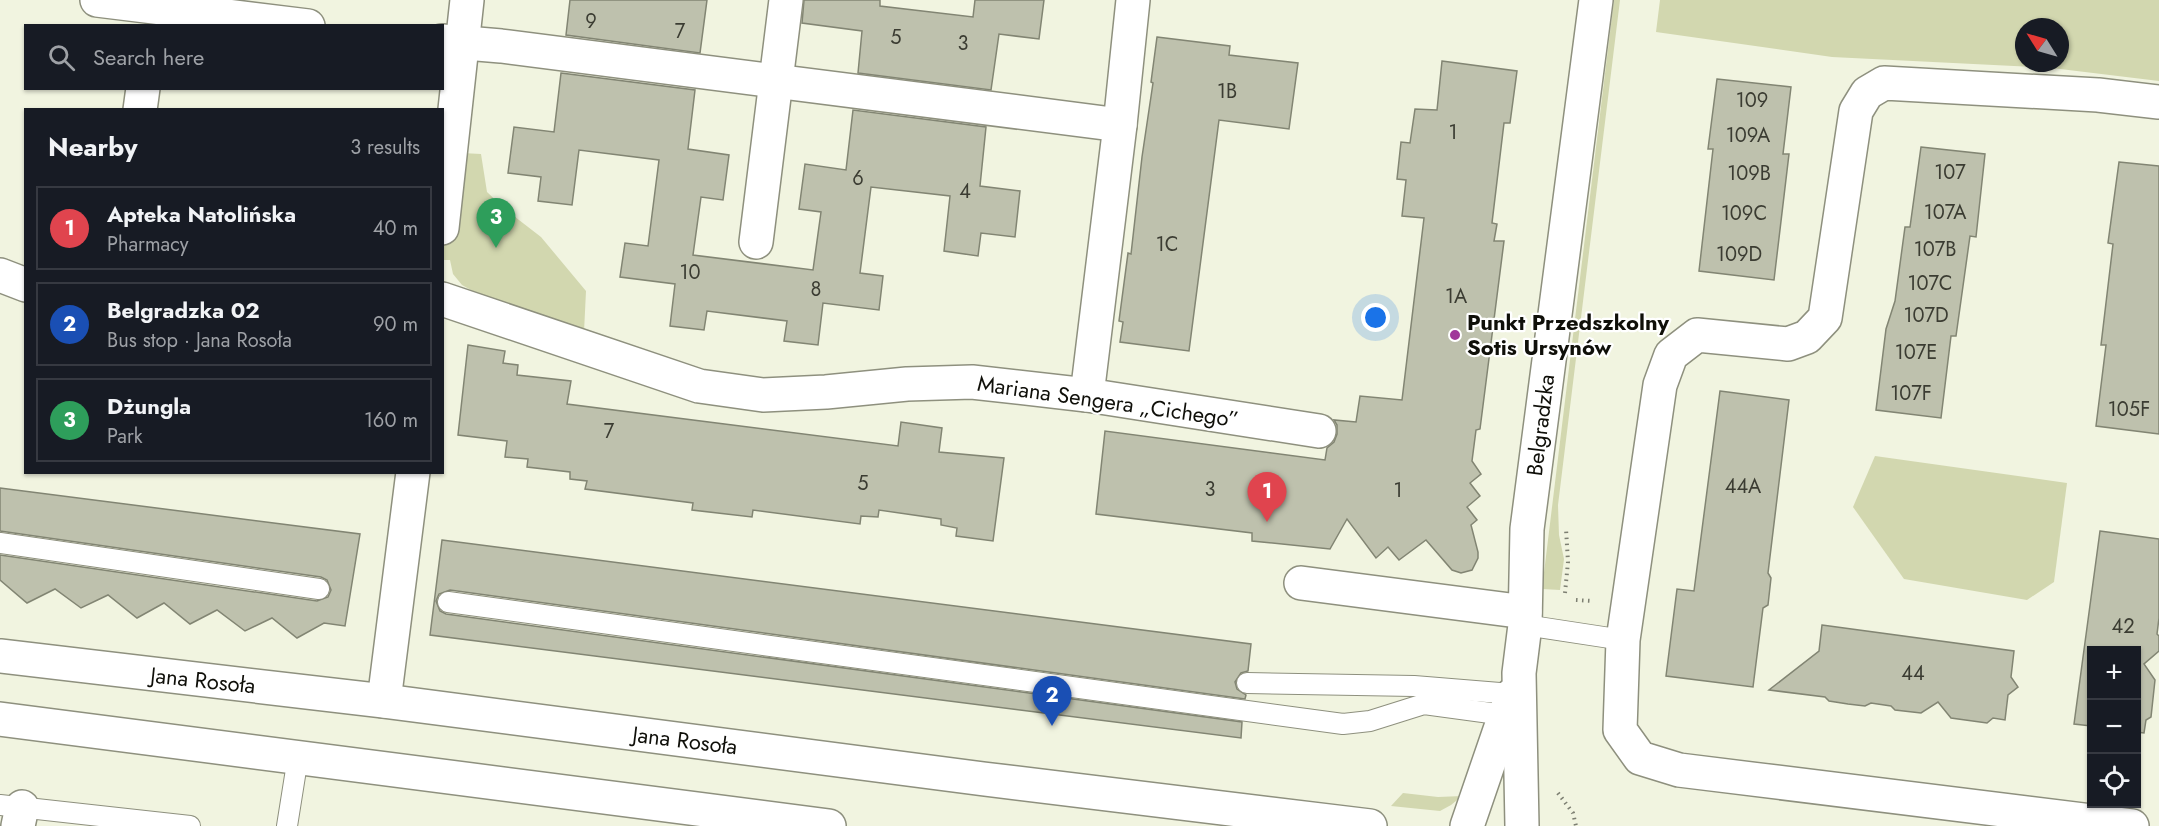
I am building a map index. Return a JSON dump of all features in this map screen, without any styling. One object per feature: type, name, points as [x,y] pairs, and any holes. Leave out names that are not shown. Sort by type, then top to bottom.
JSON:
[{"type":"street","points":[[97,0],[152,11],[287,24]]},
{"type":"street","points":[[444,191],[452,42],[467,0]]},
{"type":"street","points":[[756,242],[786,0]]},
{"type":"street","points":[[1087,395],[1133,0]]},
{"type":"street","name":"Belgradzka","points":[[1467,826],[1512,694],[1525,619],[1527,529],[1596,0]]},
{"type":"street","points":[[452,42],[512,47],[1120,125]]},
{"type":"street","points":[[2132,826],[1679,770],[1640,758],[1620,730],[1623,640],[1660,385],[1671,355],[1696,335],[1788,344],[1807,337],[1825,318],[1856,111],[1867,93],[1884,83],[2098,95],[2159,102]]},
{"type":"street","points":[[140,108],[143,90]]},
{"type":"street","points":[[0,275],[24,284]]},
{"type":"street","name":"Mariana Sengera „Cichego”","points":[[444,300],[699,386],[762,396],[907,384],[972,382],[1087,395],[1319,431]]},
{"type":"street","points":[[384,700],[413,474]]},
{"type":"street","points":[[1301,584],[1525,619]]},
{"type":"street","name":"Jana Rosoła","points":[[0,656],[384,700],[996,780],[1371,826]]},
{"type":"street","name":"Belgradzka","points":[[1512,694],[1522,826]]},
{"type":"street","points":[[0,719],[829,826]]},
{"type":"lane","points":[[0,543],[319,589]]},
{"type":"lane","points":[[448,602],[1343,724],[1370,721],[1424,704],[1512,694]]},
{"type":"lane","points":[[1525,619],[1623,640]]},
{"type":"lane","points":[[1247,683],[1384,685],[1512,694]]},
{"type":"lane","points":[[1384,685],[1384,716]]},
{"type":"lane","points":[[287,826],[298,757]]},
{"type":"lane","points":[[13,813],[190,826]]},
{"type":"path","points":[[1576,600],[1585,600]]},
{"type":"green space","points":[[1614,0],[1620,0],[1558,505],[1559,535],[1564,559],[1560,590],[1542,589]]},
{"type":"green space","points":[[1660,0],[2159,0],[2159,81],[2069,70],[2069,18],[2015,18],[2015,66],[1832,57],[1656,32]]},
{"type":"green space","points":[[444,152],[481,154],[487,192],[541,237],[586,291],[584,332],[478,294],[462,285],[453,274],[450,260],[444,260]]},
{"type":"green space","points":[[1875,456],[2067,483],[2054,582],[2027,600],[1904,579],[1853,507]]},
{"type":"green space","points":[[1403,793],[1438,797],[1462,796],[1440,811],[1391,806]]},
{"type":"building","points":[[570,0],[707,0],[700,53],[566,35]]},
{"type":"building","points":[[804,0],[880,0],[880,6],[973,17],[975,0],[1044,0],[1039,39],[999,34],[991,90],[858,73],[862,31],[802,23]]},
{"type":"building","points":[[1157,37],[1230,46],[1229,55],[1298,63],[1289,129],[1219,120],[1189,351],[1120,342],[1123,322],[1119,321],[1128,253],[1131,254]]},
{"type":"building","points":[[1442,61],[1517,71],[1510,123],[1504,123],[1492,223],[1497,224],[1494,241],[1504,241],[1480,429],[1476,430],[1472,461],[1481,474],[1470,483],[1480,496],[1467,507],[1477,520],[1471,525],[1478,552],[1478,558],[1472,570],[1461,573],[1452,570],[1426,540],[1399,560],[1388,547],[1376,558],[1347,519],[1330,549],[1252,541],[1252,533],[1096,514],[1105,431],[1325,460],[1327,448],[1334,442],[1337,434],[1337,425],[1334,420],[1356,422],[1360,396],[1402,400],[1424,218],[1402,216],[1406,180],[1397,179],[1401,142],[1410,143],[1415,109],[1437,110]]},
{"type":"building","points":[[561,73],[695,90],[688,149],[729,155],[723,200],[701,197],[693,255],[813,270],[821,212],[799,209],[805,164],[846,170],[853,110],[986,127],[980,186],[1020,191],[1015,237],[981,233],[978,256],[944,251],[950,196],[871,187],[860,273],[883,276],[879,310],[823,303],[818,345],[784,341],[787,321],[707,311],[704,330],[670,326],[675,284],[620,277],[625,243],[648,246],[659,160],[579,150],[572,205],[538,201],[541,177],[508,173],[514,127],[554,132]]},
{"type":"building","points":[[1717,79],[1791,87],[1783,154],[1789,154],[1774,280],[1699,271],[1713,149],[1708,149]]},
{"type":"building","points":[[1921,147],[1985,154],[1976,237],[1970,236],[1956,336],[1951,336],[1941,418],[1876,410],[1886,329],[1895,301],[1905,227],[1910,227]]},
{"type":"building","points":[[2119,162],[2159,166],[2159,434],[2096,426],[2106,345],[2101,345],[2113,244],[2108,243]]},
{"type":"building","points":[[468,345],[505,351],[503,363],[518,365],[517,375],[571,381],[567,404],[898,446],[901,422],[942,428],[939,452],[1004,458],[993,541],[956,536],[957,528],[941,525],[941,519],[879,510],[878,517],[861,516],[860,524],[753,510],[752,517],[692,510],[693,503],[585,489],[587,481],[570,479],[570,472],[527,467],[528,459],[505,457],[507,441],[458,435]]},
{"type":"building","points":[[1720,391],[1789,400],[1768,573],[1771,578],[1768,605],[1763,608],[1753,687],[1666,676],[1677,589],[1694,591]]},
{"type":"building","points":[[0,488],[360,534],[345,626],[324,623],[297,638],[272,618],[245,631],[217,610],[190,624],[164,603],[137,618],[108,595],[81,608],[55,589],[27,603],[0,580],[0,555],[317,601],[328,597],[331,590],[327,580],[321,577],[0,531]]},
{"type":"building","points":[[2100,531],[2159,539],[2157,634],[2159,651],[2144,664],[2155,680],[2151,717],[2146,720],[2144,733],[2141,733],[2141,646],[2087,646],[2087,726],[2074,724]]},
{"type":"building","points":[[442,540],[1251,644],[1248,671],[1241,673],[1235,682],[1237,689],[1246,695],[1245,699],[450,590],[439,594],[436,601],[440,611],[446,614],[1242,722],[1241,738],[430,635]]},
{"type":"building","points":[[1822,625],[2014,651],[2011,677],[2018,687],[2008,695],[2005,720],[1993,718],[1987,723],[1951,718],[1938,702],[1921,713],[1895,710],[1891,706],[1871,703],[1865,706],[1848,704],[1829,701],[1825,697],[1769,690],[1819,651]]},
{"type":"place","name":"Dżungla","points":[[496,248]]},
{"type":"place","name":"Punkt Przedszkolny Sotis Ursynów","points":[[1455,335]]},
{"type":"place","name":"Apteka Natolińska","points":[[1267,522]]},
{"type":"place","name":"Belgradzka 02","points":[[1052,726]]}]
